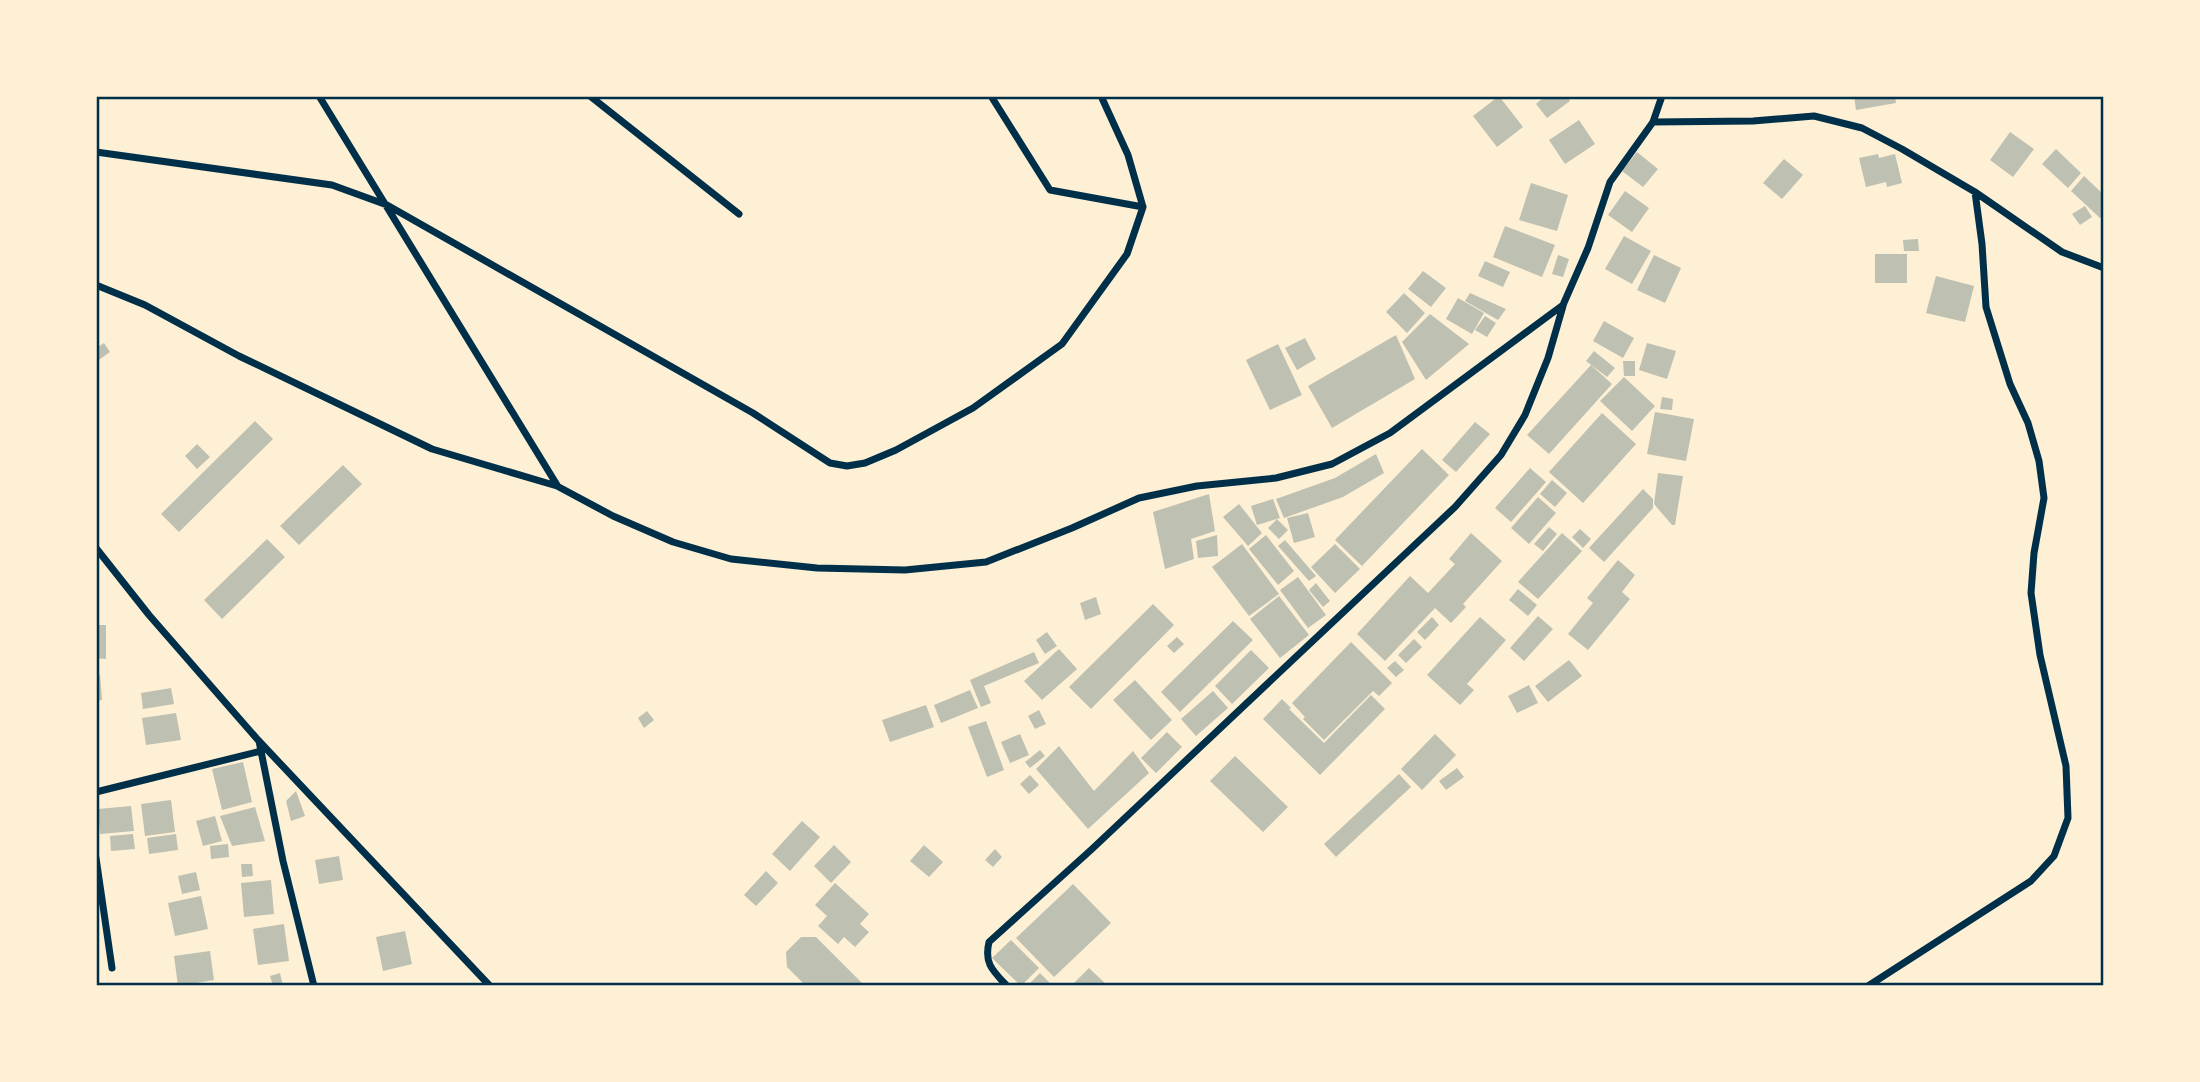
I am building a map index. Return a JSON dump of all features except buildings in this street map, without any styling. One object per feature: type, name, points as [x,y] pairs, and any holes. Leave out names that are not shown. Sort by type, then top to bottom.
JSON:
[{"type":"street","points":[[319,96],[557,486]]},
{"type":"street","points":[[590,96],[739,214]]},
{"type":"street","points":[[991,96],[1050,190],[1143,207]]},
{"type":"street","points":[[96,152],[331,185],[387,205],[753,413],[830,463],[847,466],[865,463],[897,450],[973,408],[1062,344],[1126,254],[1143,207],[1128,155],[1101,96]]},
{"type":"street","points":[[1007,986],[992,970],[986,955],[989,942],[1092,849],[1382,576],[1454,507],[1502,455],[1525,415],[1539,381],[1563,305],[1588,248],[1609,182],[1653,122],[1662,96]]},
{"type":"street","points":[[1653,122],[1753,121],[1814,116],[1862,128],[1975,192],[2062,252],[2104,268]]},
{"type":"street","points":[[1868,986],[2031,881],[2054,856],[2068,817],[2066,766],[2040,655],[2031,593],[2034,552],[2044,498],[2039,461],[2028,423],[2010,384],[1986,307],[1975,192]]},
{"type":"street","points":[[96,285],[145,305],[239,356],[432,449],[557,486],[613,516],[673,542],[731,559],[817,568],[905,570],[986,562],[1139,498],[1197,485],[1276,478],[1332,464],[1390,433],[1563,305]]},
{"type":"street","points":[[96,548],[149,615],[258,740],[490,986]]},
{"type":"street","points":[[258,740],[283,861],[314,986]]},
{"type":"street","points":[[96,792],[261,751]]},
{"type":"street","points":[[96,858],[112,968]]}]
